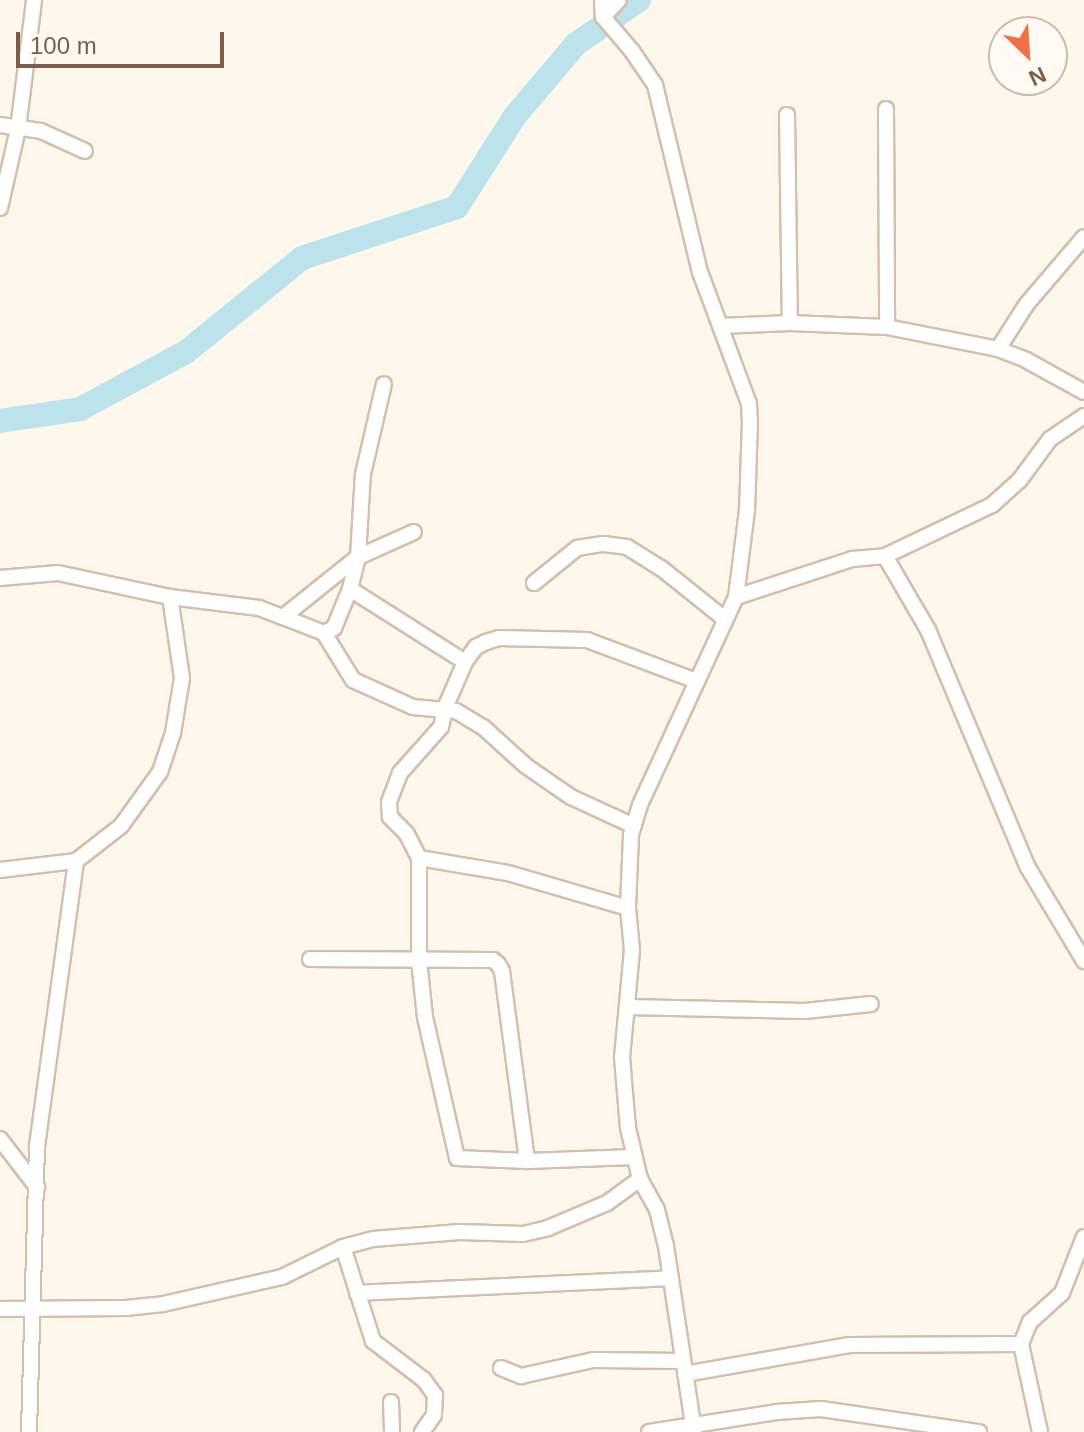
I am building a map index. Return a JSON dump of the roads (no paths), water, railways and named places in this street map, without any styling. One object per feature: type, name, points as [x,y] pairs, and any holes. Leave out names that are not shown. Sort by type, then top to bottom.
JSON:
[{"type":"street","points":[[0,208],[18,129],[34,0]]},
{"type":"street","points":[[602,0],[603,17],[655,85],[700,272],[749,404],[747,510],[736,597],[634,826],[628,908],[632,950],[622,1057],[634,1157],[640,1179],[661,1222],[692,1429]]},
{"type":"street","points":[[603,17],[619,0]]},
{"type":"street","points":[[886,109],[887,327]]},
{"type":"street","points":[[787,115],[790,323]]},
{"type":"street","points":[[0,125],[41,131],[85,151]]},
{"type":"street","points":[[998,349],[1026,305],[1084,237]]},
{"type":"street","points":[[720,326],[790,323],[887,327],[998,349],[1026,360],[1084,392]]},
{"type":"street","points":[[324,633],[334,628],[350,589],[358,557],[363,474],[384,384]]},
{"type":"street","points":[[736,597],[864,556],[885,556],[992,505],[1019,481],[1050,439],[1084,416]]},
{"type":"street","points":[[283,617],[358,557],[414,532]]},
{"type":"street","points":[[534,583],[577,548],[603,544],[627,547],[661,568],[725,619]]},
{"type":"street","points":[[885,556],[928,630],[1027,866],[1084,961]]},
{"type":"street","points":[[0,578],[58,573],[170,597],[259,608],[324,633],[353,680],[413,707],[445,708],[483,727],[526,766],[571,797],[634,826]]},
{"type":"street","points":[[350,589],[465,662]]},
{"type":"street","points":[[0,870],[76,861],[121,826],[160,772],[167,754],[182,678],[170,597]]},
{"type":"street","points":[[634,1157],[464,1161],[454,1153],[425,1017],[419,961],[419,858],[406,833],[390,817],[389,802],[400,773],[441,727],[445,708],[465,662],[476,647],[499,638],[587,640],[696,681]]},
{"type":"street","points":[[419,858],[508,873],[628,908]]},
{"type":"street","points":[[29,1432],[35,1308],[32,1233],[44,1077],[76,861]]},
{"type":"street","points":[[310,959],[493,960],[502,971],[527,1161]]},
{"type":"street","points":[[629,1007],[805,1011],[871,1004]]},
{"type":"street","points":[[0,1139],[5,1155],[37,1187]]},
{"type":"street","points":[[0,1309],[126,1308],[242,1289],[299,1270],[343,1247],[412,1236],[498,1231],[523,1234],[548,1228],[607,1203],[640,1179]]},
{"type":"street","points":[[1040,1432],[1021,1344],[1030,1322],[1062,1293],[1084,1237]]},
{"type":"street","points":[[343,1247],[377,1345],[424,1380],[435,1395],[434,1415],[422,1432]]},
{"type":"street","points":[[357,1293],[671,1278]]},
{"type":"street","points":[[501,1368],[521,1376],[593,1360],[684,1368],[849,1345],[1021,1344]]},
{"type":"street","points":[[391,1402],[392,1432]]},
{"type":"street","points":[[649,1432],[692,1429],[821,1409],[979,1432]]},
{"type":"waterway","points":[[0,421],[80,409],[186,352],[302,258],[457,207],[515,116],[576,44],[639,0]]}]
